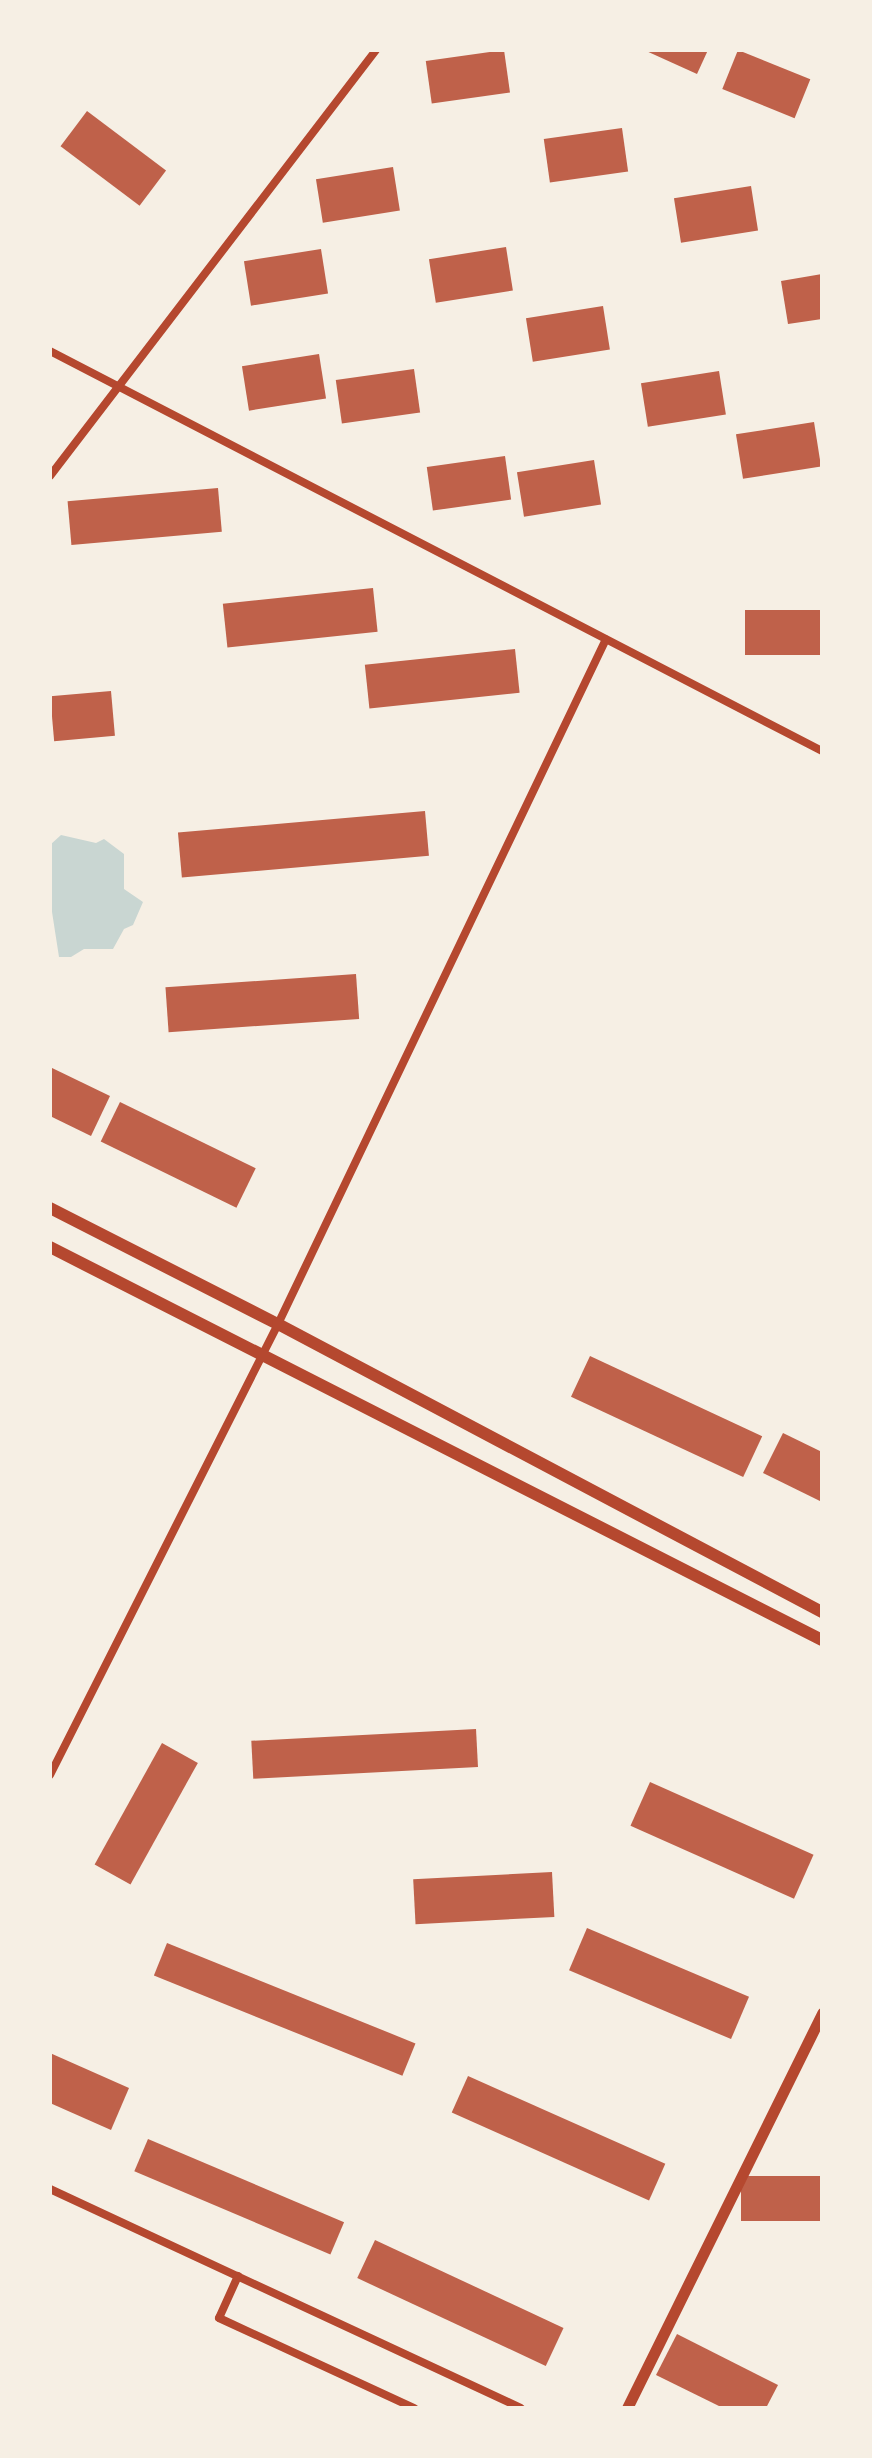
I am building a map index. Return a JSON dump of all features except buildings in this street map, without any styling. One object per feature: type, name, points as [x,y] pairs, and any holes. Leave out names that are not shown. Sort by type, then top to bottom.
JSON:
[{"type":"main road","points":[[50,1208],[278,1324],[822,1612]]},
{"type":"main road","points":[[50,1247],[822,1640]]},
{"type":"street","points":[[50,476],[376,50]]},
{"type":"street","points":[[50,351],[118,389],[822,751]]},
{"type":"street","points":[[50,1775],[278,1324],[606,639]]},
{"type":"street","points":[[627,2408],[822,2013]]},
{"type":"street","points":[[50,2189],[521,2408]]},
{"type":"street","points":[[238,2276],[219,2318],[414,2408]]},
{"type":"shaded area","points":[[61,835],[96,843],[104,839],[124,854],[124,889],[143,902],[133,925],[124,929],[113,949],[84,949],[71,957],[59,957],[50,899],[50,845]]}]
